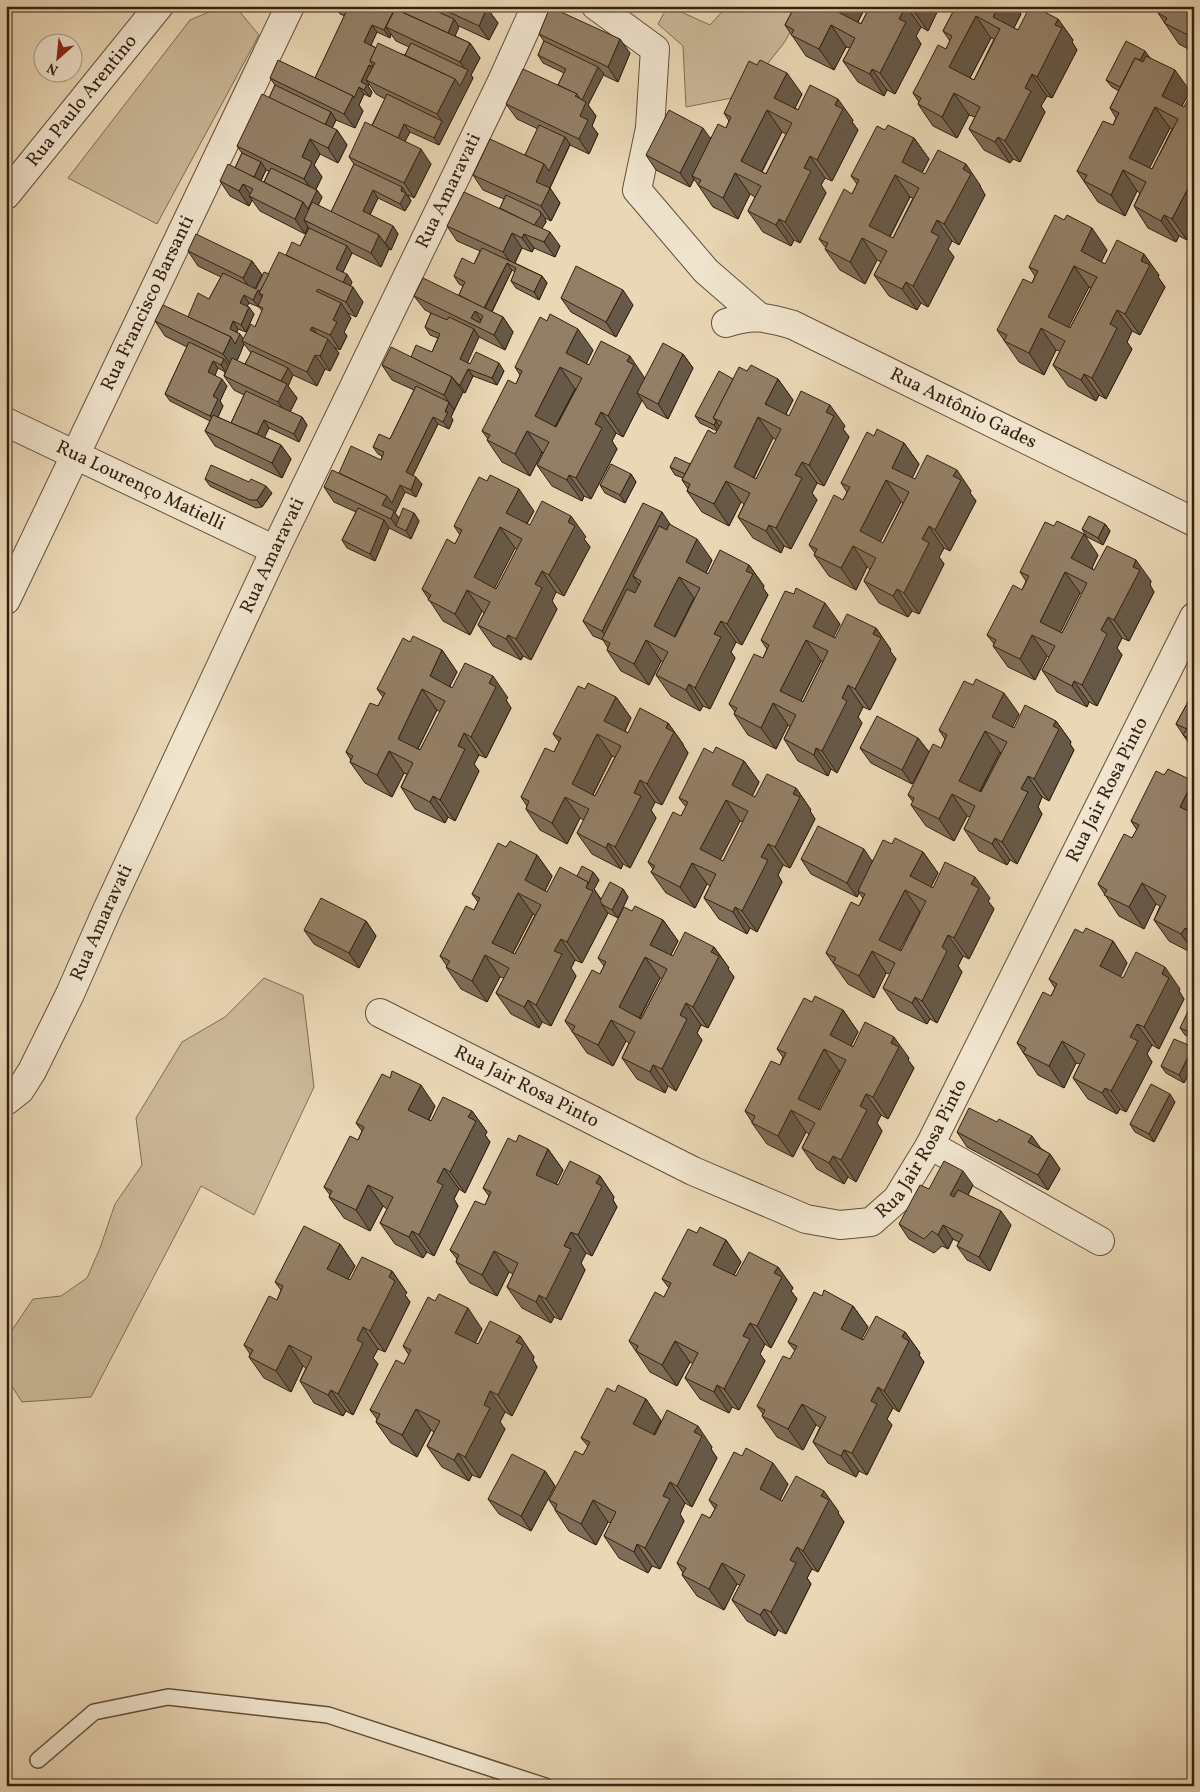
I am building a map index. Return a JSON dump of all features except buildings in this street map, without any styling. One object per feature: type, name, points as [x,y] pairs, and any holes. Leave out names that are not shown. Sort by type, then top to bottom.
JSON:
[{"type":"street","name":"Rua Paulo Arentino","points":[[6,195],[160,6]]},
{"type":"street","name":"Rua Francisco Barsanti","points":[[6,600],[290,6]]},
{"type":"street","name":"Rua Amaravati","points":[[6,1101],[20,1090],[51,1034],[275,550],[498,89],[536,6]]},
{"type":"street","points":[[596,6],[655,48],[650,128],[637,190],[706,271],[759,317]]},
{"type":"street","name":"Rua Antônio Gades","points":[[726,323],[747,316],[793,325],[1194,522]]},
{"type":"street","name":"Rua Lourenço Matielli","points":[[6,422],[275,550]]},
{"type":"street","name":"Rua Jair Rosa Pinto","points":[[380,1014],[693,1171],[806,1219],[840,1225],[871,1222],[897,1199],[930,1145],[1194,617]]},
{"type":"street","points":[[930,1145],[1100,1240]]},
{"type":"lane","points":[[38,1760],[94,1712],[168,1697],[328,1715],[544,1786]]},
{"type":"shaded area","points":[[223,6],[235,6],[259,35],[157,224],[68,178],[190,20]]},
{"type":"shaded area","points":[[668,6],[710,25],[727,6],[805,6],[784,43],[742,96],[686,107],[683,46],[658,24]]},
{"type":"shaded area","points":[[264,978],[303,995],[314,1087],[254,1215],[201,1186],[91,1397],[22,1402],[6,1377],[6,1339],[33,1299],[61,1296],[87,1278],[100,1248],[115,1204],[142,1165],[136,1118],[182,1042],[225,1017]]}]
